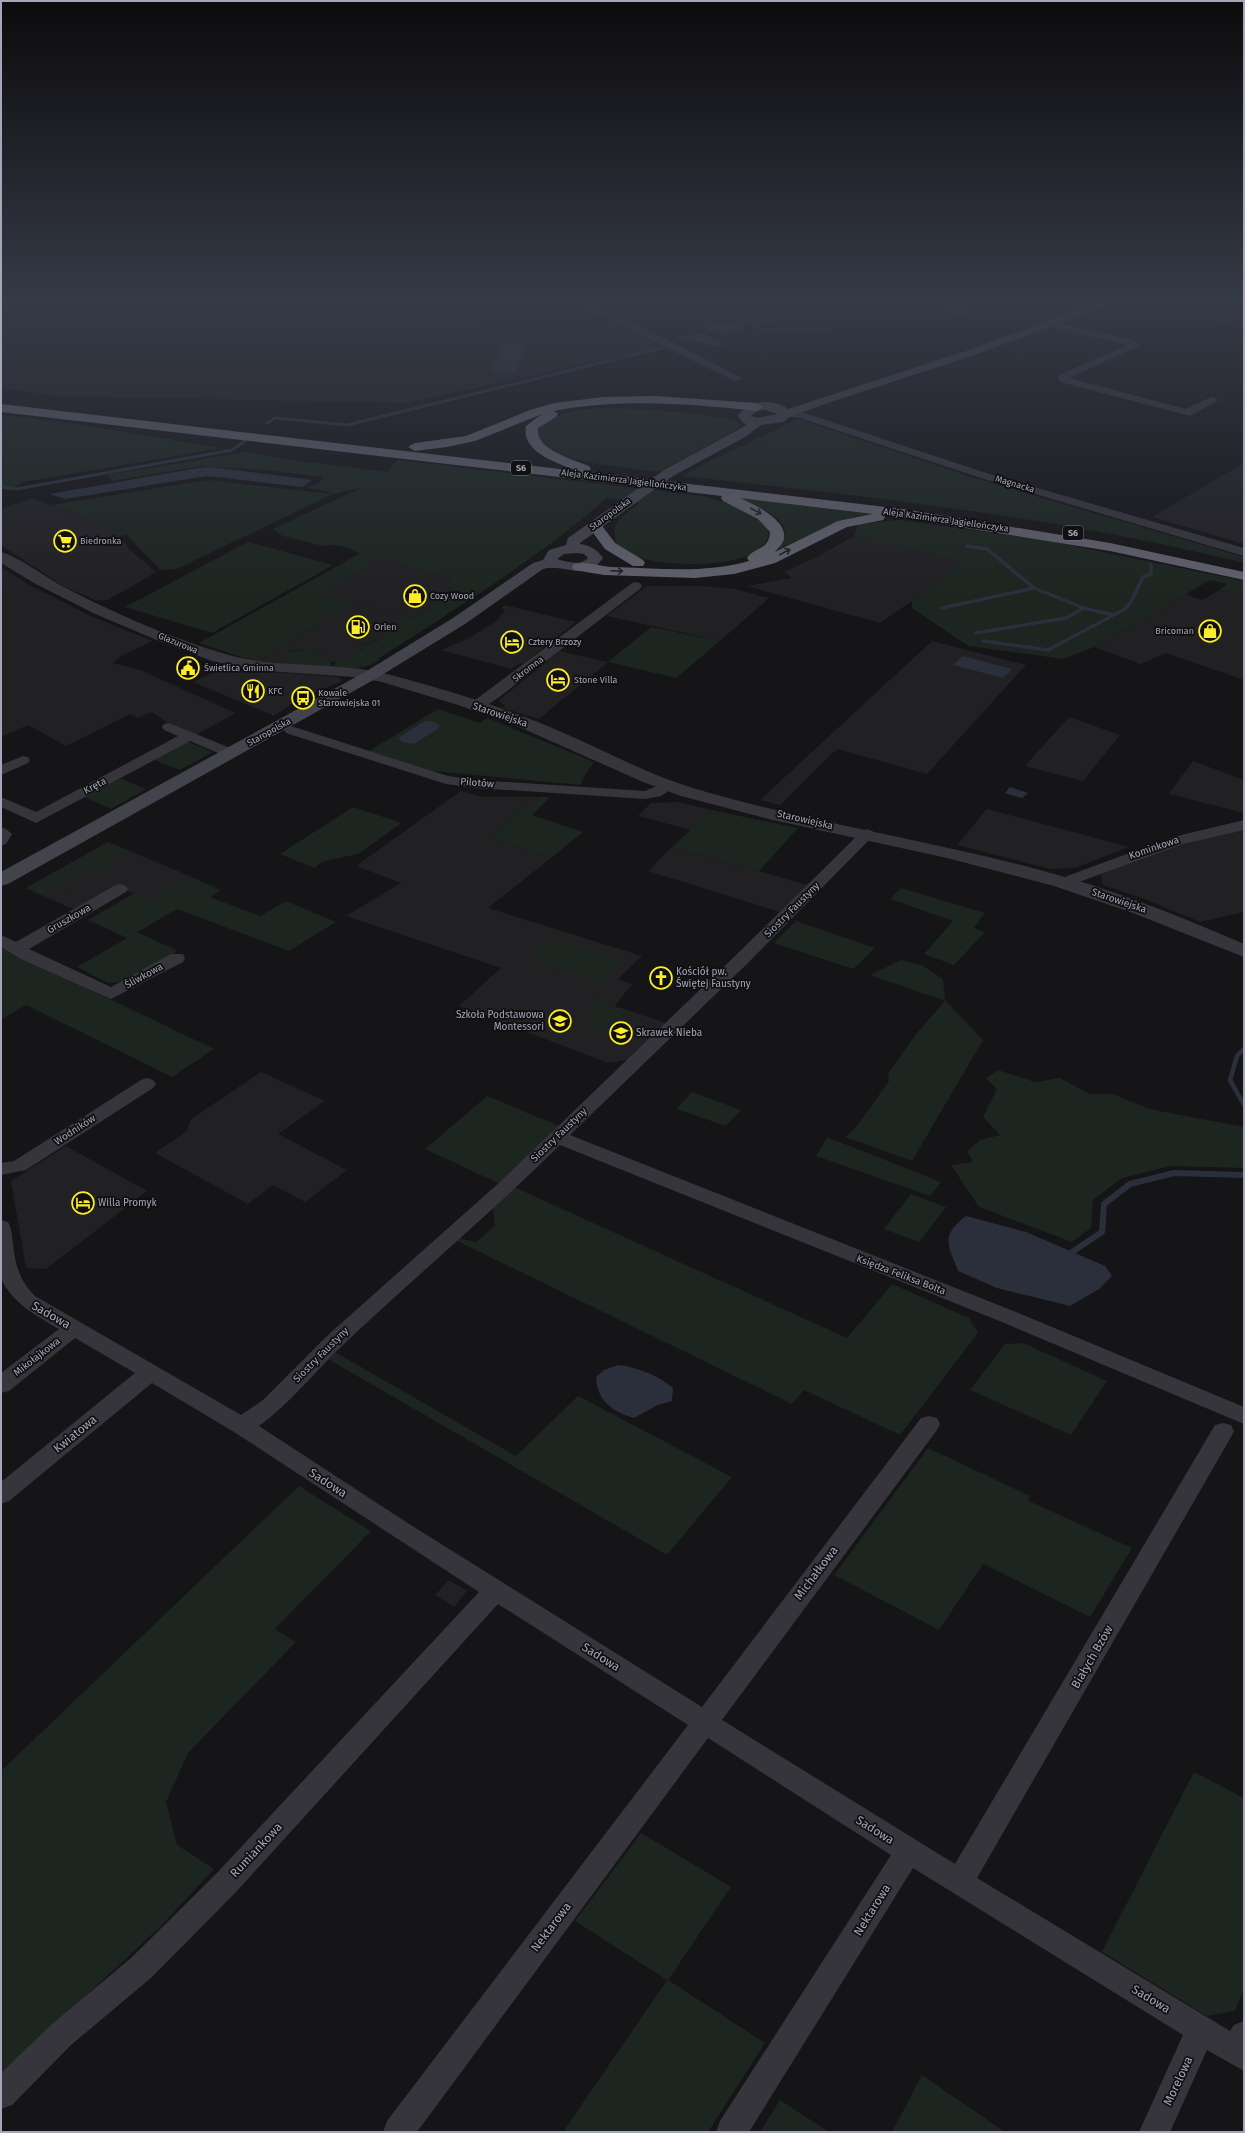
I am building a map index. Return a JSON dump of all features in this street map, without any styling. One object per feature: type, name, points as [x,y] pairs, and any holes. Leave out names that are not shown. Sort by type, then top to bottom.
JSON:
[{"type":"highway","points":[[408,448],[462,440],[552,408],[588,402],[623,401],[702,403],[757,407]]},
{"type":"highway","name":"Aleja Kazimierza Jagiellończyka","points":[[1,402],[871,502],[1010,522],[1149,547],[1244,568]]},
{"type":"highway","points":[[584,469],[537,446],[531,437],[532,426],[542,418],[560,411],[601,406],[633,407],[751,420]]},
{"type":"highway","name":"Aleja Kazimierza Jagiellończyka","points":[[1,408],[903,513],[1110,547],[1244,576]]},
{"type":"highway","points":[[596,558],[683,567],[725,565],[755,557],[774,545],[778,538],[777,530],[764,515],[707,490]]},
{"type":"highway","points":[[579,567],[589,570],[694,574],[734,570],[770,560],[843,524],[903,513]]},
{"type":"highway","points":[[595,526],[610,546],[638,563]]},
{"type":"main road","points":[[751,420],[772,421],[785,416],[786,414],[823,401]]},
{"type":"main road","points":[[757,407],[818,402]]},
{"type":"main road","points":[[770,406],[781,409],[786,414]]},
{"type":"main road","name":"Staropolska","points":[[572,549],[573,541],[683,463],[750,429],[751,420],[745,413],[757,407]]},
{"type":"main road","name":"Staropolska","points":[[1,880],[371,675],[459,621],[533,568],[552,562],[551,556],[554,553],[572,549],[592,552],[596,558]]},
{"type":"main road","points":[[552,562],[563,566],[579,567],[591,564],[596,558]]},
{"type":"street","points":[[1144,401],[1188,412],[1212,401]]},
{"type":"street","name":"Magnacka","points":[[786,414],[801,415],[990,477],[1244,552]]},
{"type":"street","name":"Glazurowa","points":[[1,556],[30,575],[71,598],[213,656],[254,665],[371,675]]},
{"type":"street","name":"Skromna","points":[[476,706],[493,695],[636,586]]},
{"type":"street","name":"Starowiejska","points":[[371,675],[476,706],[544,731],[669,786],[708,797],[966,857],[1069,884],[1165,917],[1244,951]]},
{"type":"street","points":[[169,727],[230,754]]},
{"type":"street","name":"Pilotów","points":[[291,730],[446,780],[476,784],[646,795],[656,793],[669,786]]},
{"type":"street","name":"Kręta","points":[[1,801],[36,818],[188,736]]},
{"type":"street","points":[[1,770],[23,760]]},
{"type":"street","name":"Kominkowa","points":[[1069,884],[1073,879],[1178,840],[1244,825]]},
{"type":"street","points":[[1,832],[4,834],[1,841]]},
{"type":"street","name":"Siostry Faustyny","points":[[242,1426],[271,1406],[335,1340],[508,1185],[741,960],[867,834]]},
{"type":"street","name":"Gruszkowa","points":[[18,948],[120,889]]},
{"type":"street","points":[[1,940],[18,948]]},
{"type":"street","name":"Śliwkowa","points":[[18,948],[28,956],[111,994],[178,958]]},
{"type":"street","name":"Wodników","points":[[1,1169],[19,1166],[147,1084]]},
{"type":"street","name":"Księdza Feliksa Bolta","points":[[557,1137],[1009,1317],[1244,1416]]},
{"type":"street","name":"Sadowa","points":[[1,1227],[7,1272],[15,1290],[28,1301],[242,1426],[496,1590],[909,1851],[1201,2030],[1241,2048]]},
{"type":"street","name":"Mikołajkowa","points":[[1,1386],[74,1328]]},
{"type":"street","name":"Kwiatowa","points":[[1,1495],[150,1373]]},
{"type":"street","name":"Michałkowa","points":[[704,1722],[929,1424]]},
{"type":"street","name":"Białych Bzów","points":[[960,1882],[1223,1432]]},
{"type":"street","name":"Rumiankowa","points":[[1,2094],[61,2034],[141,1968],[221,1888],[496,1590]]},
{"type":"street","name":"Nektarowa","points":[[398,2132],[704,1722]]},
{"type":"street","name":"Nektarowa","points":[[731,2132],[909,1851]]},
{"type":"street","name":"Morelowa","points":[[1154,2132],[1201,2030]]},
{"type":"shaded area","points":[[283,401],[417,401],[406,403]]},
{"type":"shaded area","points":[[602,408],[698,414],[718,417],[741,425],[736,430],[659,472],[603,465],[565,457],[542,445],[535,430],[545,422],[560,415],[575,411]]},
{"type":"shaded area","points":[[1,415],[82,425],[223,448],[23,482],[10,490],[1,489]]},
{"type":"shaded area","points":[[798,419],[974,478],[1244,557],[1244,563],[1105,533],[965,510],[683,476],[698,467]]},
{"type":"shaded area","points":[[247,452],[291,460],[387,472],[398,460],[700,496],[729,504],[748,512],[763,524],[769,532],[764,545],[752,554],[734,560],[692,564],[653,561],[633,555],[612,540],[616,540],[614,534],[617,523],[639,503],[607,498],[580,521],[496,583],[369,666],[358,668],[334,667],[335,662],[341,658],[348,659],[364,649],[356,647],[377,641],[401,626],[403,620],[395,614],[413,619],[450,594],[448,577],[380,559],[321,594],[384,611],[353,603],[274,650],[260,661],[241,657],[199,643],[359,554],[342,547],[332,545],[323,546],[283,536],[273,529],[361,488],[333,494],[177,569],[160,570],[126,534],[120,537],[100,524],[51,505],[208,480],[332,494],[327,491],[306,488],[318,483],[324,477],[267,470],[202,466],[111,481],[107,475]]},
{"type":"shaded area","points":[[1244,463],[1244,544],[1152,517]]},
{"type":"shaded area","points":[[734,497],[880,515],[864,517],[773,554],[782,543],[785,534],[783,525],[767,511],[756,505]]},
{"type":"shaded area","points":[[32,498],[100,524],[120,537],[130,550],[156,572],[108,600],[97,601],[63,586],[1,545],[1,509]]},
{"type":"shaded area","points":[[898,520],[1044,540],[1244,581],[1244,595],[1218,591],[1227,584],[1210,580],[1094,647],[1063,659],[968,646],[912,608],[912,601],[962,562],[854,536],[858,524]]},
{"type":"shaded area","points":[[854,536],[962,562],[912,601],[880,623],[747,586],[791,578],[784,572],[817,557]]},
{"type":"shaded area","points":[[248,542],[333,565],[212,633],[125,607]]},
{"type":"shaded area","points":[[380,559],[448,576],[450,594],[413,619],[397,615],[403,620],[401,626],[381,639],[357,647],[364,649],[348,660],[341,658],[335,662],[315,657],[322,652],[300,651],[303,649],[292,651],[285,662],[287,664],[260,661],[274,650],[352,603],[320,594]]},
{"type":"shaded area","points":[[1,567],[24,582],[93,617],[153,641],[121,656],[113,663],[140,670],[236,713],[196,735],[171,725],[152,712],[138,718],[130,714],[66,746],[28,725],[1,737]]},
{"type":"shaded area","points":[[647,586],[701,586],[735,589],[769,598],[720,641],[607,616]]},
{"type":"shaded area","points":[[1218,591],[1244,595],[1244,680],[1166,653],[1141,664],[1094,647],[1185,594],[1202,600]]},
{"type":"shaded area","points":[[505,605],[576,622],[523,664],[520,663],[511,669],[441,650],[469,638],[496,621],[505,610],[501,608]]},
{"type":"shaded area","points":[[651,627],[720,641],[676,678],[608,662]]},
{"type":"shaded area","points":[[932,641],[1026,665],[927,774],[837,749],[780,805],[760,800]]},
{"type":"shaded area","points":[[304,649],[301,651],[322,652],[316,657],[331,661],[331,667],[287,664],[283,661],[287,653]]},
{"type":"shaded area","points":[[560,651],[608,662],[539,719],[502,708],[505,706],[498,701]]},
{"type":"shaded area","points":[[223,668],[338,677],[342,681],[307,696],[304,695],[274,716],[193,682]]},
{"type":"shaded area","points":[[438,709],[480,723],[487,718],[594,762],[582,780],[581,785],[432,771],[369,751]]},
{"type":"shaded area","points":[[1069,717],[1120,735],[1083,781],[1025,766]]},
{"type":"shaded area","points":[[186,741],[213,752],[180,770],[152,759]]},
{"type":"shaded area","points":[[1193,761],[1244,780],[1244,813],[1169,794]]},
{"type":"shaded area","points":[[117,777],[146,789],[111,809],[82,796]]},
{"type":"shaded area","points":[[461,791],[483,797],[537,797],[490,838],[551,858],[488,908],[642,956],[618,979],[632,984],[615,1006],[666,1023],[628,1060],[608,1063],[459,1006],[501,968],[346,916],[401,883],[356,866]]},
{"type":"shaded area","points":[[537,797],[550,797],[532,815],[583,832],[551,858],[490,838]]},
{"type":"shaded area","points":[[678,802],[712,810],[691,830],[638,816],[651,803]]},
{"type":"shaded area","points":[[353,807],[402,823],[358,854],[324,861],[314,868],[280,854]]},
{"type":"shaded area","points":[[987,809],[1129,847],[1075,868],[1050,869],[957,845]]},
{"type":"shaded area","points":[[712,810],[798,828],[759,871],[672,847]]},
{"type":"shaded area","points":[[1244,830],[1244,912],[1200,922],[1147,900],[1103,885],[1101,873],[1199,838]]},
{"type":"shaded area","points":[[108,842],[221,890],[185,912],[177,909],[127,938],[88,920],[134,893],[116,887],[75,910],[26,888]]},
{"type":"shaded area","points":[[108,842],[130,851],[108,863],[112,866],[105,870],[100,868],[92,872],[88,870],[70,878],[71,880],[65,883],[74,888],[72,889],[61,884],[41,895],[26,888]]},
{"type":"shaded area","points":[[672,847],[807,885],[780,912],[648,871]]},
{"type":"shaded area","points":[[190,878],[220,890],[210,897],[260,916],[286,901],[336,922],[289,951],[177,909],[137,932],[178,951],[126,981],[108,983],[77,967],[127,938],[88,920],[135,893],[153,900]]},
{"type":"shaded area","points":[[901,888],[985,913],[974,928],[985,932],[954,965],[924,954],[953,921],[890,899]]},
{"type":"shaded area","points":[[796,921],[875,948],[853,969],[774,943]]},
{"type":"shaded area","points":[[555,938],[622,959],[599,982],[531,960]]},
{"type":"shaded area","points":[[1,947],[214,1049],[172,1077],[26,1005],[1,1020]]},
{"type":"shaded area","points":[[901,960],[922,965],[943,979],[945,1000],[983,1040],[912,1161],[845,1137],[857,1126],[889,1081],[888,1074],[916,1034],[945,1001],[870,975]]},
{"type":"shaded area","points":[[590,998],[628,1011],[614,1024],[612,1023],[604,1033],[583,1025],[593,1015]]},
{"type":"shaded area","points":[[998,1070],[1035,1082],[1060,1078],[1090,1094],[1113,1094],[1149,1109],[1244,1127],[1244,1168],[1170,1166],[1122,1178],[1093,1200],[1091,1228],[1072,1242],[979,1207],[951,1165],[973,1162],[967,1151],[980,1140],[1000,1135],[983,1117],[997,1089],[986,1078]]},
{"type":"shaded area","points":[[261,1072],[325,1101],[278,1134],[347,1170],[305,1202],[273,1185],[248,1204],[155,1153],[186,1132],[191,1119]]},
{"type":"shaded area","points":[[692,1092],[741,1110],[726,1126],[676,1109]]},
{"type":"shaded area","points":[[487,1096],[559,1126],[500,1184],[425,1149]]},
{"type":"shaded area","points":[[827,1137],[941,1182],[930,1196],[816,1156]]},
{"type":"shaded area","points":[[66,1146],[147,1191],[46,1269],[26,1268],[11,1181]]},
{"type":"shaded area","points":[[514,1187],[847,1338],[892,1284],[969,1318],[978,1333],[900,1435],[804,1390],[792,1404],[455,1240],[456,1238],[476,1242],[495,1226],[493,1206]]},
{"type":"shaded area","points":[[911,1194],[946,1207],[919,1242],[884,1229]]},
{"type":"shaded area","points":[[1023,1343],[1107,1381],[1071,1435],[970,1390],[1005,1344]]},
{"type":"shaded area","points":[[333,1351],[516,1456],[578,1396],[732,1477],[667,1555],[326,1358]]},
{"type":"shaded area","points":[[928,1448],[1030,1496],[1027,1500],[1132,1548],[1090,1617],[983,1564],[939,1630],[834,1575]]},
{"type":"shaded area","points":[[299,1486],[371,1531],[275,1629],[296,1642],[188,1753],[166,1802],[177,1845],[214,1869],[161,1926],[51,2028],[1,2077],[1,1771]]},
{"type":"shaded area","points":[[449,1580],[467,1591],[454,1607],[435,1595]]},
{"type":"shaded area","points":[[1194,1772],[1244,1798],[1244,1990],[1235,2011],[1207,2016],[1102,1952]]},
{"type":"shaded area","points":[[641,1833],[731,1887],[668,1980],[765,2043],[708,2132],[563,2132],[667,1980],[575,1921]]},
{"type":"shaded area","points":[[922,2075],[1005,2132],[892,2132]]},
{"type":"shaded area","points":[[780,2100],[829,2132],[760,2132]]},
{"type":"water","points":[[210,467],[312,480],[303,487],[207,476],[65,499],[50,494],[198,468]]},
{"type":"water","points":[[963,656],[1012,669],[1003,678],[953,665]]},
{"type":"water","points":[[425,721],[434,722],[439,725],[439,728],[414,744],[402,742],[398,738]]},
{"type":"water","points":[[1010,787],[1028,793],[1022,798],[1005,793]]},
{"type":"water","points":[[966,1216],[1026,1232],[1105,1266],[1112,1276],[1099,1289],[1070,1306],[997,1288],[958,1271],[951,1254],[948,1241],[952,1229]]},
{"type":"water","points":[[618,1365],[647,1373],[668,1384],[673,1388],[672,1401],[658,1405],[634,1418],[626,1416],[613,1409],[599,1393],[596,1377],[604,1370]]},
{"type":"waterway","points":[[267,423],[275,418],[347,425],[447,401]]},
{"type":"waterway","points":[[1,487],[17,489],[232,450],[245,441]]},
{"type":"waterway","points":[[967,546],[987,549],[1034,588]]},
{"type":"waterway","points":[[983,641],[1048,650],[1125,609],[1131,602],[1143,577],[1151,574],[1151,565]]},
{"type":"waterway","points":[[942,608],[1034,588]]},
{"type":"waterway","points":[[1034,588],[1084,608]]},
{"type":"waterway","points":[[976,633],[1066,618],[1084,608]]},
{"type":"waterway","points":[[1084,608],[1113,615]]},
{"type":"waterway","points":[[1244,1049],[1237,1056],[1230,1080],[1244,1105]]},
{"type":"waterway","points":[[1072,1252],[1102,1232],[1104,1204],[1130,1184],[1174,1173],[1244,1175]]},
{"type":"place","name":"Biedronka","points":[[65,541]]},
{"type":"place","name":"Cozy Wood","points":[[415,596]]},
{"type":"place","name":"Orlen","points":[[358,627]]},
{"type":"place","name":"Bricoman","points":[[1210,631]]},
{"type":"place","name":"Cztery Brzozy","points":[[512,642]]},
{"type":"place","name":"Świetlica Gminna","points":[[188,668]]},
{"type":"place","name":"Stone Villa","points":[[558,680]]},
{"type":"place","name":"KFC","points":[[253,691]]},
{"type":"place","name":"Kowale Starowiejska 01","points":[[303,698]]},
{"type":"place","name":"Kościół pw. Świętej Faustyny","points":[[661,978]]},
{"type":"place","name":"Szkoła Podstawowa Montessori","points":[[560,1021]]},
{"type":"place","name":"Skrawek Nieba","points":[[621,1033]]},
{"type":"place","name":"Willa Promyk","points":[[83,1203]]}]
